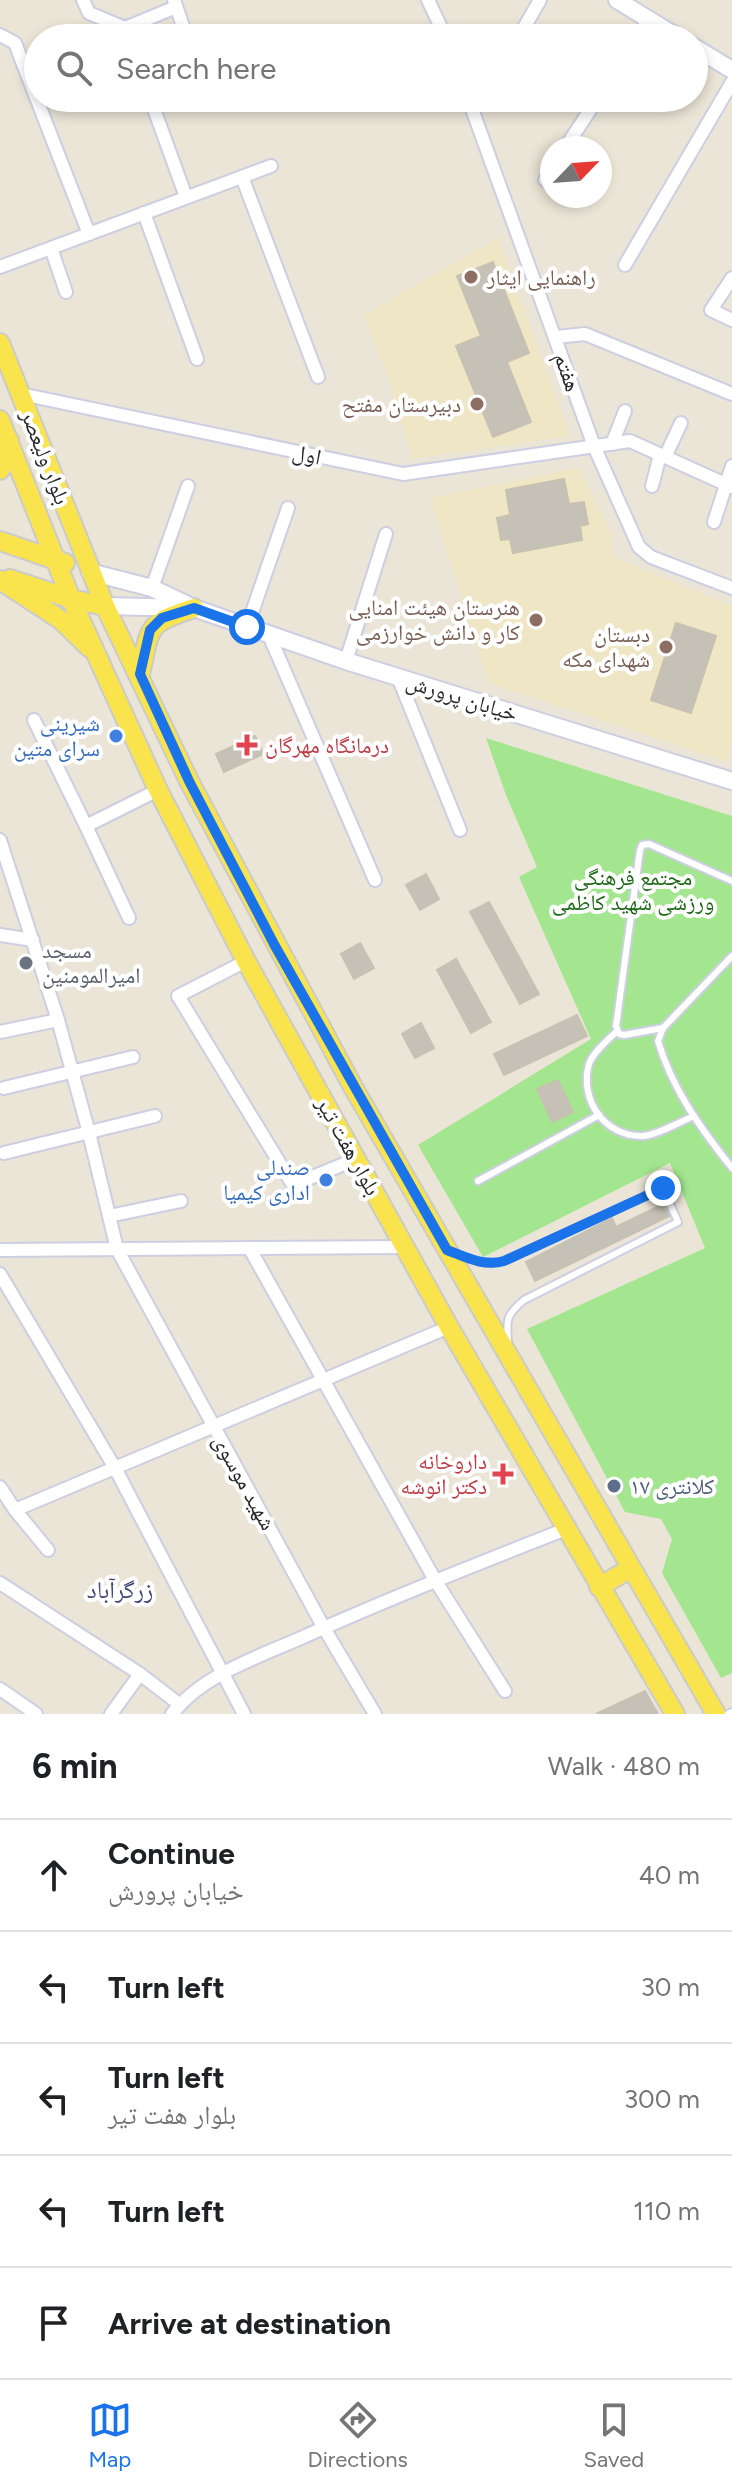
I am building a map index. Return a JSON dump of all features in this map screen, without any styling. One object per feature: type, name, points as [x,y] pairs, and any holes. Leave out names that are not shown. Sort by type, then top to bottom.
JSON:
[{"type":"main road","name":"بلوار ولیعصر","points":[[0,343],[90,572]]},
{"type":"main road","name":"بلوار ولیعصر","points":[[0,420],[58,561]]},
{"type":"main road","points":[[0,470],[9,440]]},
{"type":"main road","points":[[0,541],[90,572]]},
{"type":"main road","name":"بلوار هفت تیر","points":[[58,561],[71,599],[158,790],[246,961],[449,1327],[675,1714]]},
{"type":"main road","name":"بلوار هفت تیر","points":[[90,572],[189,781],[353,1087],[716,1714]]},
{"type":"main road","points":[[0,578],[105,606]]},
{"type":"main road","points":[[0,578],[61,620],[98,656]]},
{"type":"main road","points":[[140,674],[150,630],[162,618],[194,608]]},
{"type":"main road","points":[[325,1103],[353,1087]]},
{"type":"main road","points":[[599,1587],[631,1568]]},
{"type":"street","points":[[83,0],[89,13],[109,24]]},
{"type":"street","points":[[428,0],[439,24]]},
{"type":"street","points":[[526,24],[540,0]]},
{"type":"street","points":[[617,0],[657,24]]},
{"type":"street","points":[[141,24],[175,3],[182,24]]},
{"type":"street","points":[[646,24],[649,19]]},
{"type":"street","points":[[0,35],[15,43],[24,66]]},
{"type":"street","points":[[708,55],[732,70]]},
{"type":"street","points":[[625,265],[732,82]]},
{"type":"street","points":[[42,112],[89,234]]},
{"type":"street","points":[[155,112],[186,197]]},
{"type":"street","name":"هفتم","points":[[473,112],[594,446],[639,547],[651,557],[732,588]]},
{"type":"street","points":[[573,136],[589,112]]},
{"type":"street","points":[[0,267],[271,166]]},
{"type":"street","points":[[242,177],[318,377]]},
{"type":"street","points":[[144,213],[197,359]]},
{"type":"street","points":[[51,248],[66,292]]},
{"type":"street","points":[[732,278],[711,310],[732,320]]},
{"type":"street","points":[[556,337],[585,334],[732,394]]},
{"type":"street","name":"اول","points":[[21,394],[403,474],[630,441],[728,486]]},
{"type":"street","points":[[612,444],[625,411]]},
{"type":"street","points":[[652,486],[662,456],[681,423]]},
{"type":"street","points":[[714,522],[732,466]]},
{"type":"street","points":[[152,588],[188,486]]},
{"type":"street","points":[[247,627],[288,508]]},
{"type":"street","points":[[346,661],[386,534]]},
{"type":"street","name":"خیابان پرورش","points":[[90,572],[152,588],[194,608],[346,661],[732,781]]},
{"type":"street","name":"خیابان پرورش","points":[[105,606],[194,608]]},
{"type":"street","points":[[269,635],[375,880]]},
{"type":"street","points":[[398,677],[460,830]]},
{"type":"street","points":[[34,720],[129,918]]},
{"type":"street","points":[[86,826],[158,790]]},
{"type":"street","name":"شهید موسوی","points":[[0,840],[58,1020],[117,1249],[324,1628],[375,1714]]},
{"type":"street","points":[[0,935],[33,940]]},
{"type":"street","points":[[246,961],[178,996],[293,1185],[356,1159]]},
{"type":"street","points":[[0,1032],[58,1020]]},
{"type":"street","points":[[4,1088],[133,1057]]},
{"type":"street","points":[[4,1153],[155,1116]]},
{"type":"street","points":[[109,1216],[181,1201]]},
{"type":"street","points":[[0,1250],[406,1247]]},
{"type":"street","points":[[250,1249],[435,1580],[505,1691]]},
{"type":"street","points":[[0,1274],[115,1468],[244,1714]]},
{"type":"street","points":[[15,1510],[449,1327]]},
{"type":"street","points":[[0,1487],[48,1550]]},
{"type":"street","points":[[0,1583],[140,1674],[176,1709],[221,1674],[435,1580],[566,1529]]},
{"type":"street","points":[[111,1714],[140,1674]]},
{"type":"street","points":[[0,1689],[36,1714]]},
{"type":"lane","points":[[694,1116],[644,1136],[621,1133],[607,1125],[599,1115],[587,1096],[586,1080],[590,1060],[617,1031],[642,845],[649,844],[732,881]]},
{"type":"lane","points":[[732,956],[663,1028],[658,1041],[676,1088],[732,1168]]},
{"type":"lane","points":[[617,1031],[624,1035],[663,1028]]},
{"type":"lane","points":[[478,1181],[599,1115]]},
{"type":"lane","points":[[447,1250],[473,1261],[504,1261],[663,1188],[678,1222],[524,1300],[506,1321],[510,1359]]},
{"type":"shaded area","points":[[498,238],[570,436],[412,459],[387,373],[363,315]]},
{"type":"shaded area","points":[[579,468],[610,531],[613,557],[732,606],[732,738],[727,762],[488,683],[430,498]]},
{"type":"green space","name":"مجتمع فرهنگی ورزشی شهید کاظمی","points":[[486,738],[732,816],[732,1673],[721,1678],[662,1573],[672,1539],[661,1519],[625,1512],[527,1329],[705,1248],[670,1163],[483,1257],[418,1145],[591,1039],[519,877],[537,867]]},
{"type":"building","points":[[493,262],[529,353],[507,362],[531,422],[493,437],[456,346],[481,336],[457,276]]},
{"type":"building","points":[[564,479],[569,504],[584,502],[588,524],[580,526],[582,540],[513,553],[510,539],[501,540],[497,518],[510,515],[506,490]]},
{"type":"building","points":[[676,623],[716,636],[691,713],[651,700]]},
{"type":"building","name":"درمانگاه مهرگان","points":[[255,736],[263,754],[224,772],[216,754]]},
{"type":"building","points":[[426,874],[439,899],[420,910],[406,885]]},
{"type":"building","points":[[489,902],[539,994],[520,1004],[470,912]]},
{"type":"building","points":[[360,943],[374,968],[354,979],[341,954]]},
{"type":"building","points":[[456,959],[491,1022],[471,1033],[437,970]]},
{"type":"building","points":[[577,1015],[587,1036],[504,1075],[494,1054]]},
{"type":"building","points":[[421,1023],[434,1048],[415,1058],[402,1034]]},
{"type":"building","points":[[558,1080],[573,1112],[552,1122],[537,1089]]},
{"type":"building","points":[[663,1204],[669,1216],[535,1281],[526,1262],[612,1218],[616,1227]]},
{"type":"building","points":[[645,1691],[658,1714],[596,1714]]},
{"type":"place","name":"راهنمایی ایثار","points":[[471,277]]},
{"type":"place","name":"دبیرستان مفتح","points":[[477,404]]},
{"type":"place","name":"هنرستان هیئت امنایی کار و دانش خوارزمی","points":[[536,620]]},
{"type":"place","name":"دبستان شهدای مکه","points":[[666,647]]},
{"type":"place","name":"شیرینی سرای متین","points":[[116,736]]},
{"type":"place","name":"درمانگاه مهرگان","points":[[247,745]]},
{"type":"place","name":"مسجد امیرالمومنین","points":[[26,963]]},
{"type":"place","name":"صندلی اداری کیمیا","points":[[326,1180]]},
{"type":"place","name":"داروخانه دکتر انوشه","points":[[503,1474]]},
{"type":"place","name":"کلانتری ۱۷","points":[[614,1486]]},
{"type":"district","name":"زرگرآباد","points":[[120,1590]]},
{"type":"route","points":[[247,627],[194,608],[162,618],[150,630],[140,674],[189,781],[275,946],[447,1250],[473,1261],[504,1261],[663,1188]]}]
